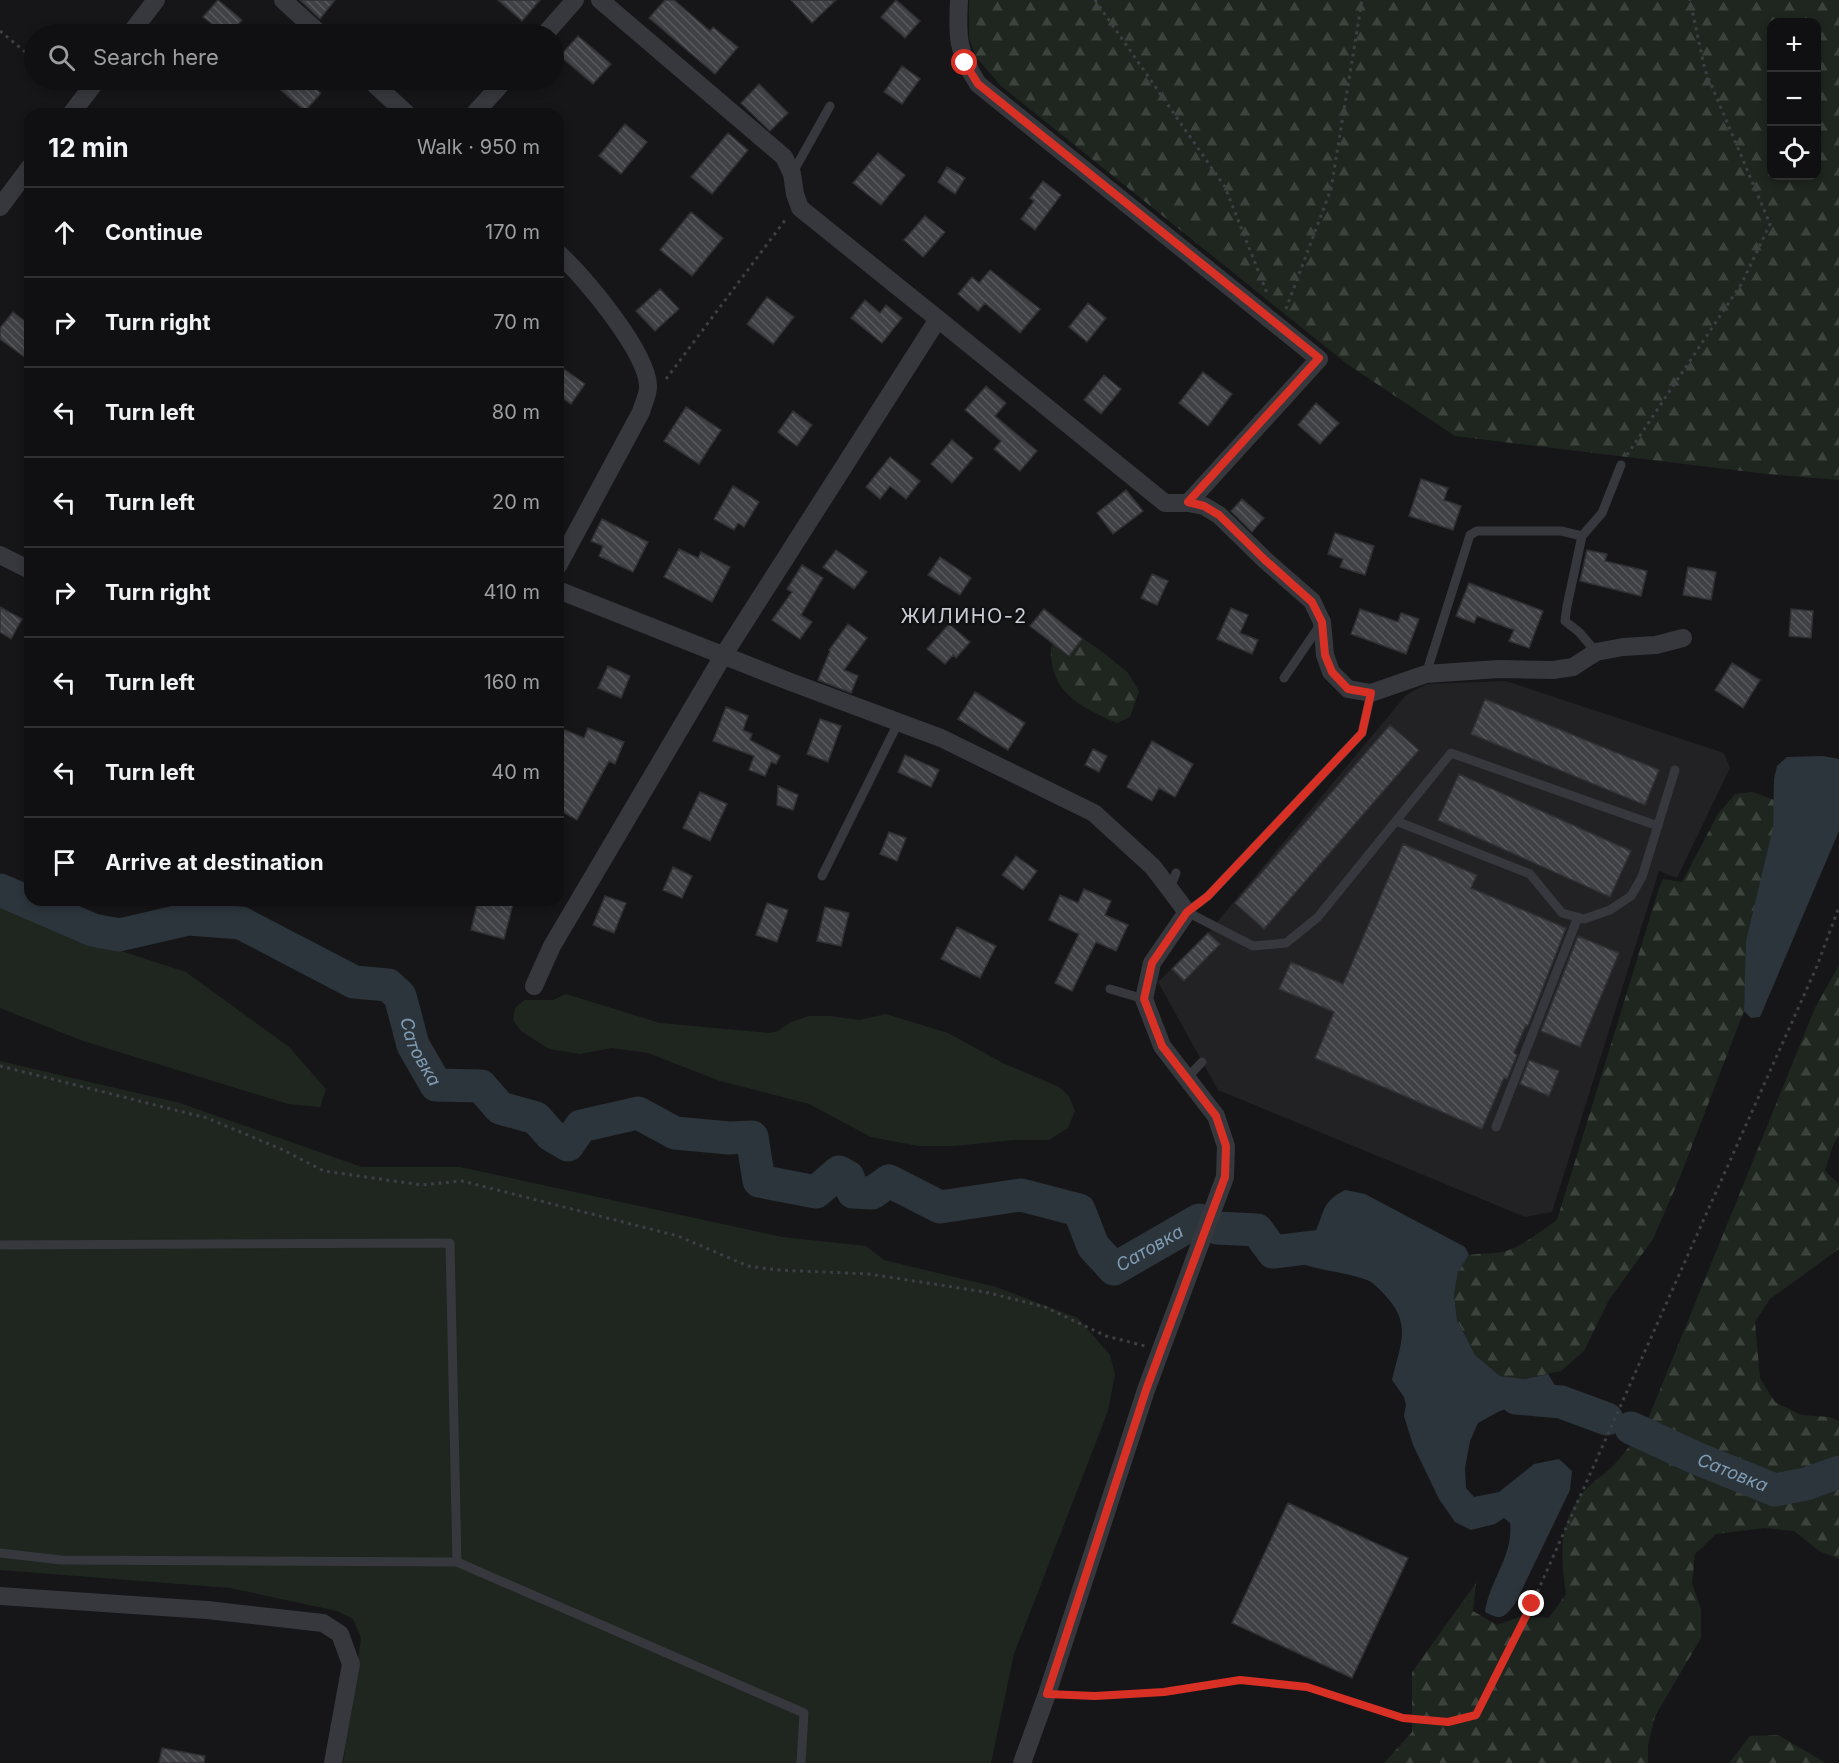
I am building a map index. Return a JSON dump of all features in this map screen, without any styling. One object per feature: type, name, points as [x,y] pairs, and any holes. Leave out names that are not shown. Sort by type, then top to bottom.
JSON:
[{"type":"street","points":[[138,24],[156,0]]},
{"type":"street","points":[[283,0],[309,24]]},
{"type":"street","points":[[554,24],[575,0]]},
{"type":"street","points":[[600,0],[784,157],[792,174],[800,208],[1165,502],[1188,502],[1204,506],[1219,515],[1312,602],[1322,622],[1325,655],[1332,672],[1348,689],[1371,693],[1426,674],[1498,669],[1553,670],[1573,667],[1596,652],[1656,645],[1683,638]]},
{"type":"street","points":[[959,0],[957,33],[965,63],[978,84],[1319,358],[1188,502]]},
{"type":"street","points":[[78,108],[90,90]]},
{"type":"street","points":[[381,90],[400,108]]},
{"type":"street","points":[[479,108],[496,90]]},
{"type":"street","points":[[0,207],[24,175]]},
{"type":"street","points":[[564,258],[577,270],[615,320],[641,360],[648,386],[641,412],[564,555]]},
{"type":"street","points":[[534,986],[552,946],[723,656],[938,319]]},
{"type":"street","points":[[0,555],[24,567]]},
{"type":"street","points":[[564,592],[723,656],[941,738],[1094,813],[1153,867],[1173,882],[1187,912],[1152,963],[1144,999],[1162,1046],[1216,1116],[1226,1146],[1225,1177],[1142,1402],[1047,1694],[1022,1763]]},
{"type":"street","points":[[0,1596],[207,1610],[323,1623],[340,1634],[351,1664],[333,1763]]},
{"type":"lane","points":[[792,174],[830,106]]},
{"type":"lane","points":[[1596,652],[1579,632],[1565,621],[1567,606],[1582,536],[1602,513],[1621,465]]},
{"type":"lane","points":[[1426,674],[1470,535],[1477,531],[1561,531],[1582,536]]},
{"type":"lane","points":[[1284,678],[1322,622]]},
{"type":"lane","points":[[1371,693],[1362,733],[1208,896],[1187,912],[1253,946],[1286,943],[1318,917],[1451,753],[1658,826]]},
{"type":"lane","points":[[822,876],[878,759],[898,723]]},
{"type":"lane","points":[[1396,821],[1530,874],[1562,913],[1584,919],[1610,909],[1631,896],[1642,877],[1676,770]]},
{"type":"lane","points":[[1497,1127],[1578,917]]},
{"type":"lane","points":[[1110,989],[1144,999]]},
{"type":"lane","points":[[1187,1078],[1202,1062]]},
{"type":"lane","points":[[0,1245],[450,1243],[457,1562]]},
{"type":"lane","points":[[0,1553],[61,1560],[457,1562],[804,1713],[801,1763]]},
{"type":"path","points":[[1095,0],[1224,187],[1267,293]]},
{"type":"path","points":[[1280,325],[1331,189],[1362,0]]},
{"type":"path","points":[[1621,465],[1742,283],[1770,224],[1705,70],[1689,0]]},
{"type":"path","points":[[0,31],[24,51]]},
{"type":"path","points":[[663,384],[798,203]]},
{"type":"path","points":[[1047,1694],[1095,1696],[1164,1692],[1240,1680],[1307,1687],[1403,1718],[1448,1722],[1476,1715],[1532,1604],[1817,966],[1839,907]]},
{"type":"path","points":[[0,1066],[207,1118],[281,1149],[324,1171],[422,1185],[462,1181],[678,1236],[748,1266],[778,1270],[869,1274],[985,1292],[1045,1307],[1106,1336],[1161,1350]]},
{"type":"shaded area","points":[[1506,681],[1724,753],[1730,768],[1677,878],[1659,871],[1552,1212],[1525,1217],[1218,1090],[1158,982],[1208,933],[1406,695],[1427,684]]},
{"type":"shaded area","points":[[1823,756],[1839,759],[1839,831],[1760,1017],[1751,1018],[1744,1011],[1746,941],[1773,828],[1774,779],[1777,766],[1787,757]]},
{"type":"shaded area","points":[[1345,1190],[1365,1194],[1465,1247],[1469,1255],[1458,1272],[1454,1294],[1457,1320],[1475,1355],[1500,1376],[1525,1379],[1548,1374],[1556,1387],[1561,1402],[1548,1408],[1513,1406],[1498,1412],[1478,1423],[1470,1441],[1465,1468],[1466,1488],[1474,1497],[1499,1492],[1534,1464],[1559,1459],[1572,1471],[1570,1490],[1515,1604],[1502,1617],[1495,1617],[1485,1612],[1491,1590],[1505,1557],[1510,1523],[1504,1518],[1495,1524],[1471,1530],[1455,1522],[1439,1499],[1413,1445],[1404,1416],[1406,1405],[1404,1397],[1392,1380],[1401,1345],[1399,1315],[1378,1288],[1369,1281],[1300,1263],[1298,1256],[1317,1229],[1327,1205]]},
{"type":"green space","points":[[969,0],[1839,0],[1839,480],[1767,474],[1455,436],[1347,364],[1001,86],[976,57],[969,38]]},
{"type":"green space","points":[[1063,635],[1078,635],[1128,673],[1139,691],[1130,717],[1117,723],[1083,706],[1065,691],[1053,670],[1051,653],[1053,643]]},
{"type":"green space","points":[[1753,792],[1774,800],[1773,828],[1744,998],[1744,1011],[1680,1177],[1653,1239],[1609,1300],[1584,1351],[1561,1371],[1525,1379],[1500,1376],[1475,1355],[1457,1320],[1454,1294],[1458,1272],[1469,1255],[1510,1250],[1557,1220],[1663,879],[1682,882],[1718,814],[1735,794]]},
{"type":"green space","points":[[0,899],[109,947],[186,972],[289,1047],[326,1089],[320,1107],[288,1104],[83,1041],[0,1008]]},
{"type":"green space","points":[[1839,965],[1839,1135],[1833,1145],[1825,1171],[1839,1184],[1839,1249],[1770,1299],[1755,1322],[1760,1378],[1775,1402],[1801,1415],[1829,1417],[1839,1421],[1839,1559],[1819,1551],[1794,1531],[1764,1528],[1716,1534],[1695,1554],[1692,1583],[1701,1609],[1701,1638],[1655,1716],[1648,1745],[1648,1763],[1384,1763],[1412,1732],[1412,1672],[1476,1583],[1473,1611],[1497,1625],[1522,1616],[1549,1618],[1566,1594],[1563,1550],[1567,1523],[1572,1510],[1590,1485],[1609,1470],[1646,1424],[1815,1008]]},
{"type":"green space","points":[[566,994],[660,1023],[769,1033],[809,1016],[859,1020],[886,1014],[948,1033],[1003,1063],[1059,1087],[1069,1096],[1075,1111],[1068,1128],[1049,1140],[918,1146],[871,1137],[809,1104],[720,1081],[648,1053],[612,1048],[580,1054],[549,1049],[521,1031],[513,1020],[515,1008],[524,1000],[553,1000]]},
{"type":"green space","points":[[0,1061],[180,1103],[362,1167],[460,1167],[782,1237],[866,1246],[884,1260],[996,1287],[1078,1318],[1110,1355],[1115,1374],[1108,1411],[1014,1654],[991,1763],[343,1763],[361,1638],[353,1619],[337,1611],[230,1588],[0,1570]]},
{"type":"green space","points":[[1778,1735],[1826,1763],[1729,1763],[1750,1736]]},
{"type":"building","points":[[218,0],[242,20],[238,24],[212,24],[203,17]]},
{"type":"building","points":[[300,0],[335,0],[320,19]]},
{"type":"building","points":[[498,0],[540,0],[522,21]]},
{"type":"building","points":[[665,0],[674,0],[710,31],[713,27],[738,47],[715,74],[649,18]]},
{"type":"building","points":[[791,0],[836,0],[812,23]]},
{"type":"building","points":[[896,0],[920,21],[905,38],[881,17]]},
{"type":"building","points":[[578,36],[611,64],[593,84],[564,59],[564,52]]},
{"type":"building","points":[[902,66],[920,79],[902,104],[884,92]]},
{"type":"building","points":[[759,84],[788,113],[770,131],[741,103]]},
{"type":"building","points":[[281,90],[317,90],[321,93],[308,108],[302,108]]},
{"type":"building","points":[[625,124],[647,142],[621,174],[599,156]]},
{"type":"building","points":[[728,133],[748,150],[712,194],[691,177]]},
{"type":"building","points":[[878,153],[905,175],[881,205],[853,183]]},
{"type":"building","points":[[947,167],[965,178],[955,194],[938,182]]},
{"type":"building","points":[[1043,181],[1061,195],[1035,230],[1021,219],[1034,201],[1030,198]]},
{"type":"building","points":[[691,212],[723,238],[692,276],[660,250]]},
{"type":"building","points":[[925,216],[945,232],[923,257],[904,240]]},
{"type":"building","points":[[990,270],[1040,309],[1020,333],[985,303],[978,311],[958,294],[972,277],[979,283]]},
{"type":"building","points":[[660,289],[679,309],[655,331],[636,311]]},
{"type":"building","points":[[767,297],[794,317],[773,344],[747,324]]},
{"type":"building","points":[[865,300],[880,313],[886,305],[902,318],[882,343],[851,318]]},
{"type":"building","points":[[1088,303],[1106,318],[1087,342],[1069,327]]},
{"type":"building","points":[[13,312],[24,320],[24,357],[0,339],[0,328]]},
{"type":"building","points":[[564,369],[585,384],[571,404],[564,399]]},
{"type":"building","points":[[1203,372],[1232,394],[1208,426],[1179,403]]},
{"type":"building","points":[[1104,375],[1121,389],[1101,414],[1084,400]]},
{"type":"building","points":[[986,386],[1006,403],[995,416],[1037,451],[1020,471],[994,449],[1001,441],[965,410]]},
{"type":"building","points":[[1316,403],[1339,423],[1320,444],[1298,425]]},
{"type":"building","points":[[686,407],[721,430],[699,464],[664,441]]},
{"type":"building","points":[[793,411],[812,425],[797,446],[778,432]]},
{"type":"building","points":[[952,440],[973,458],[952,483],[931,464]]},
{"type":"building","points":[[890,457],[920,481],[906,499],[890,486],[880,499],[866,487]]},
{"type":"building","points":[[1421,479],[1448,488],[1444,500],[1461,506],[1453,530],[1409,516]]},
{"type":"building","points":[[733,486],[759,502],[744,527],[738,523],[734,530],[714,519]]},
{"type":"building","points":[[1126,490],[1143,511],[1113,534],[1097,513]]},
{"type":"building","points":[[1242,499],[1264,518],[1252,532],[1231,511]]},
{"type":"building","points":[[602,519],[648,542],[633,572],[599,556],[603,546],[591,541]]},
{"type":"building","points":[[1335,533],[1374,546],[1365,575],[1340,567],[1343,559],[1328,554]]},
{"type":"building","points":[[679,549],[698,558],[701,552],[730,567],[712,602],[664,577]]},
{"type":"building","points":[[836,550],[867,572],[854,589],[823,567]]},
{"type":"building","points":[[1587,550],[1607,554],[1605,561],[1647,571],[1641,596],[1580,581]]},
{"type":"building","points":[[940,557],[971,578],[960,595],[928,575]]},
{"type":"building","points":[[802,565],[823,578],[801,615],[812,622],[800,639],[772,620],[792,592],[787,589]]},
{"type":"building","points":[[1688,567],[1716,572],[1711,600],[1683,595]]},
{"type":"building","points":[[1152,574],[1168,581],[1157,605],[1141,598]]},
{"type":"building","points":[[1469,583],[1543,611],[1529,648],[1509,641],[1514,630],[1477,616],[1474,623],[1456,616]]},
{"type":"building","points":[[0,607],[22,619],[11,639],[0,632]]},
{"type":"building","points":[[1231,608],[1248,615],[1240,633],[1258,640],[1252,654],[1217,639]]},
{"type":"building","points":[[1044,609],[1082,639],[1069,656],[1030,626]]},
{"type":"building","points":[[1360,609],[1398,622],[1401,613],[1419,619],[1406,654],[1351,634]]},
{"type":"building","points":[[1791,609],[1813,611],[1811,638],[1789,636]]},
{"type":"building","points":[[848,624],[867,638],[844,670],[858,676],[851,693],[818,680],[829,650]]},
{"type":"building","points":[[949,624],[970,642],[956,658],[953,655],[945,664],[927,649]]},
{"type":"building","points":[[1732,663],[1760,680],[1743,708],[1715,690]]},
{"type":"building","points":[[608,666],[630,676],[621,698],[598,688]]},
{"type":"building","points":[[975,692],[1025,723],[1008,750],[958,719]]},
{"type":"building","points":[[1485,699],[1659,770],[1645,805],[1471,734]]},
{"type":"building","points":[[726,707],[748,716],[743,730],[752,734],[750,740],[780,756],[776,764],[771,762],[765,776],[749,770],[754,756],[713,741]]},
{"type":"building","points":[[820,719],[841,726],[828,762],[807,754]]},
{"type":"building","points":[[1390,725],[1419,750],[1264,929],[1235,903]]},
{"type":"building","points":[[588,728],[624,742],[615,764],[609,761],[577,820],[564,812],[564,730],[584,738]]},
{"type":"building","points":[[1152,741],[1193,764],[1175,797],[1159,788],[1152,801],[1127,787]]},
{"type":"building","points":[[1093,749],[1107,756],[1099,772],[1085,765]]},
{"type":"building","points":[[905,755],[939,770],[931,787],[898,772]]},
{"type":"building","points":[[1459,774],[1631,851],[1610,897],[1438,820]]},
{"type":"building","points":[[778,786],[798,795],[793,810],[777,805]]},
{"type":"building","points":[[700,792],[727,804],[710,841],[683,828]]},
{"type":"building","points":[[889,832],[906,838],[897,861],[880,854]]},
{"type":"building","points":[[1403,844],[1477,875],[1471,888],[1566,928],[1528,1026],[1526,1025],[1514,1053],[1517,1055],[1507,1079],[1504,1078],[1482,1129],[1315,1058],[1334,1012],[1279,989],[1291,962],[1343,984]]},
{"type":"building","points":[[1016,856],[1037,871],[1023,890],[1002,875]]},
{"type":"building","points":[[673,867],[692,876],[682,898],[663,890]]},
{"type":"building","points":[[1084,889],[1111,901],[1105,915],[1128,925],[1116,951],[1096,942],[1072,991],[1055,983],[1079,934],[1049,920],[1060,895],[1078,903]]},
{"type":"building","points":[[605,896],[626,903],[614,933],[593,925]]},
{"type":"building","points":[[767,903],[788,910],[777,942],[756,935]]},
{"type":"building","points":[[477,906],[512,906],[504,939],[471,930]]},
{"type":"building","points":[[825,907],[849,913],[841,946],[817,941]]},
{"type":"building","points":[[957,927],[996,946],[980,978],[941,959]]},
{"type":"building","points":[[1208,933],[1220,944],[1184,981],[1172,969]]},
{"type":"building","points":[[1578,936],[1619,953],[1580,1047],[1541,1031]]},
{"type":"building","points":[[1529,1060],[1559,1071],[1549,1096],[1520,1084]]},
{"type":"building","points":[[1288,1503],[1408,1558],[1352,1678],[1232,1623]]},
{"type":"building","points":[[162,1748],[205,1756],[204,1763],[159,1763]]},
{"type":"waterway","name":"Сатовка","points":[[0,890],[24,900]]},
{"type":"waterway","name":"Сатовка","points":[[37,906],[93,930],[119,935],[189,919],[241,923],[354,982],[388,985],[400,996],[413,1045],[436,1085],[481,1086],[500,1108],[536,1118],[551,1135],[568,1145],[581,1126],[638,1113],[675,1133],[729,1138],[752,1137],[759,1181],[816,1192],[839,1172],[848,1177],[853,1192],[872,1193],[889,1181],[940,1207],[1021,1195],[1079,1210],[1093,1246],[1114,1269],[1199,1220]]},
{"type":"waterway","name":"Сатовка","points":[[1217,1228],[1257,1230],[1273,1252],[1323,1246],[1348,1251]]},
{"type":"waterway","name":"Сатовка","points":[[1516,1398],[1561,1402],[1607,1419]]},
{"type":"waterway","name":"Сатовка","points":[[1631,1428],[1696,1458],[1775,1490],[1806,1484],[1839,1472]]},
{"type":"district","name":"ЖИЛИНО-2","points":[[964,616]]},
{"type":"route","points":[[965,63],[978,84],[1319,358],[1188,502],[1204,506],[1219,515],[1312,602],[1322,622],[1325,655],[1332,672],[1348,689],[1371,693],[1362,733],[1208,896],[1187,912],[1152,963],[1144,999],[1162,1046],[1216,1116],[1226,1146],[1225,1177],[1146,1390],[1047,1694],[1095,1696],[1164,1692],[1240,1680],[1307,1687],[1403,1718],[1448,1722],[1476,1715],[1532,1604]]}]
